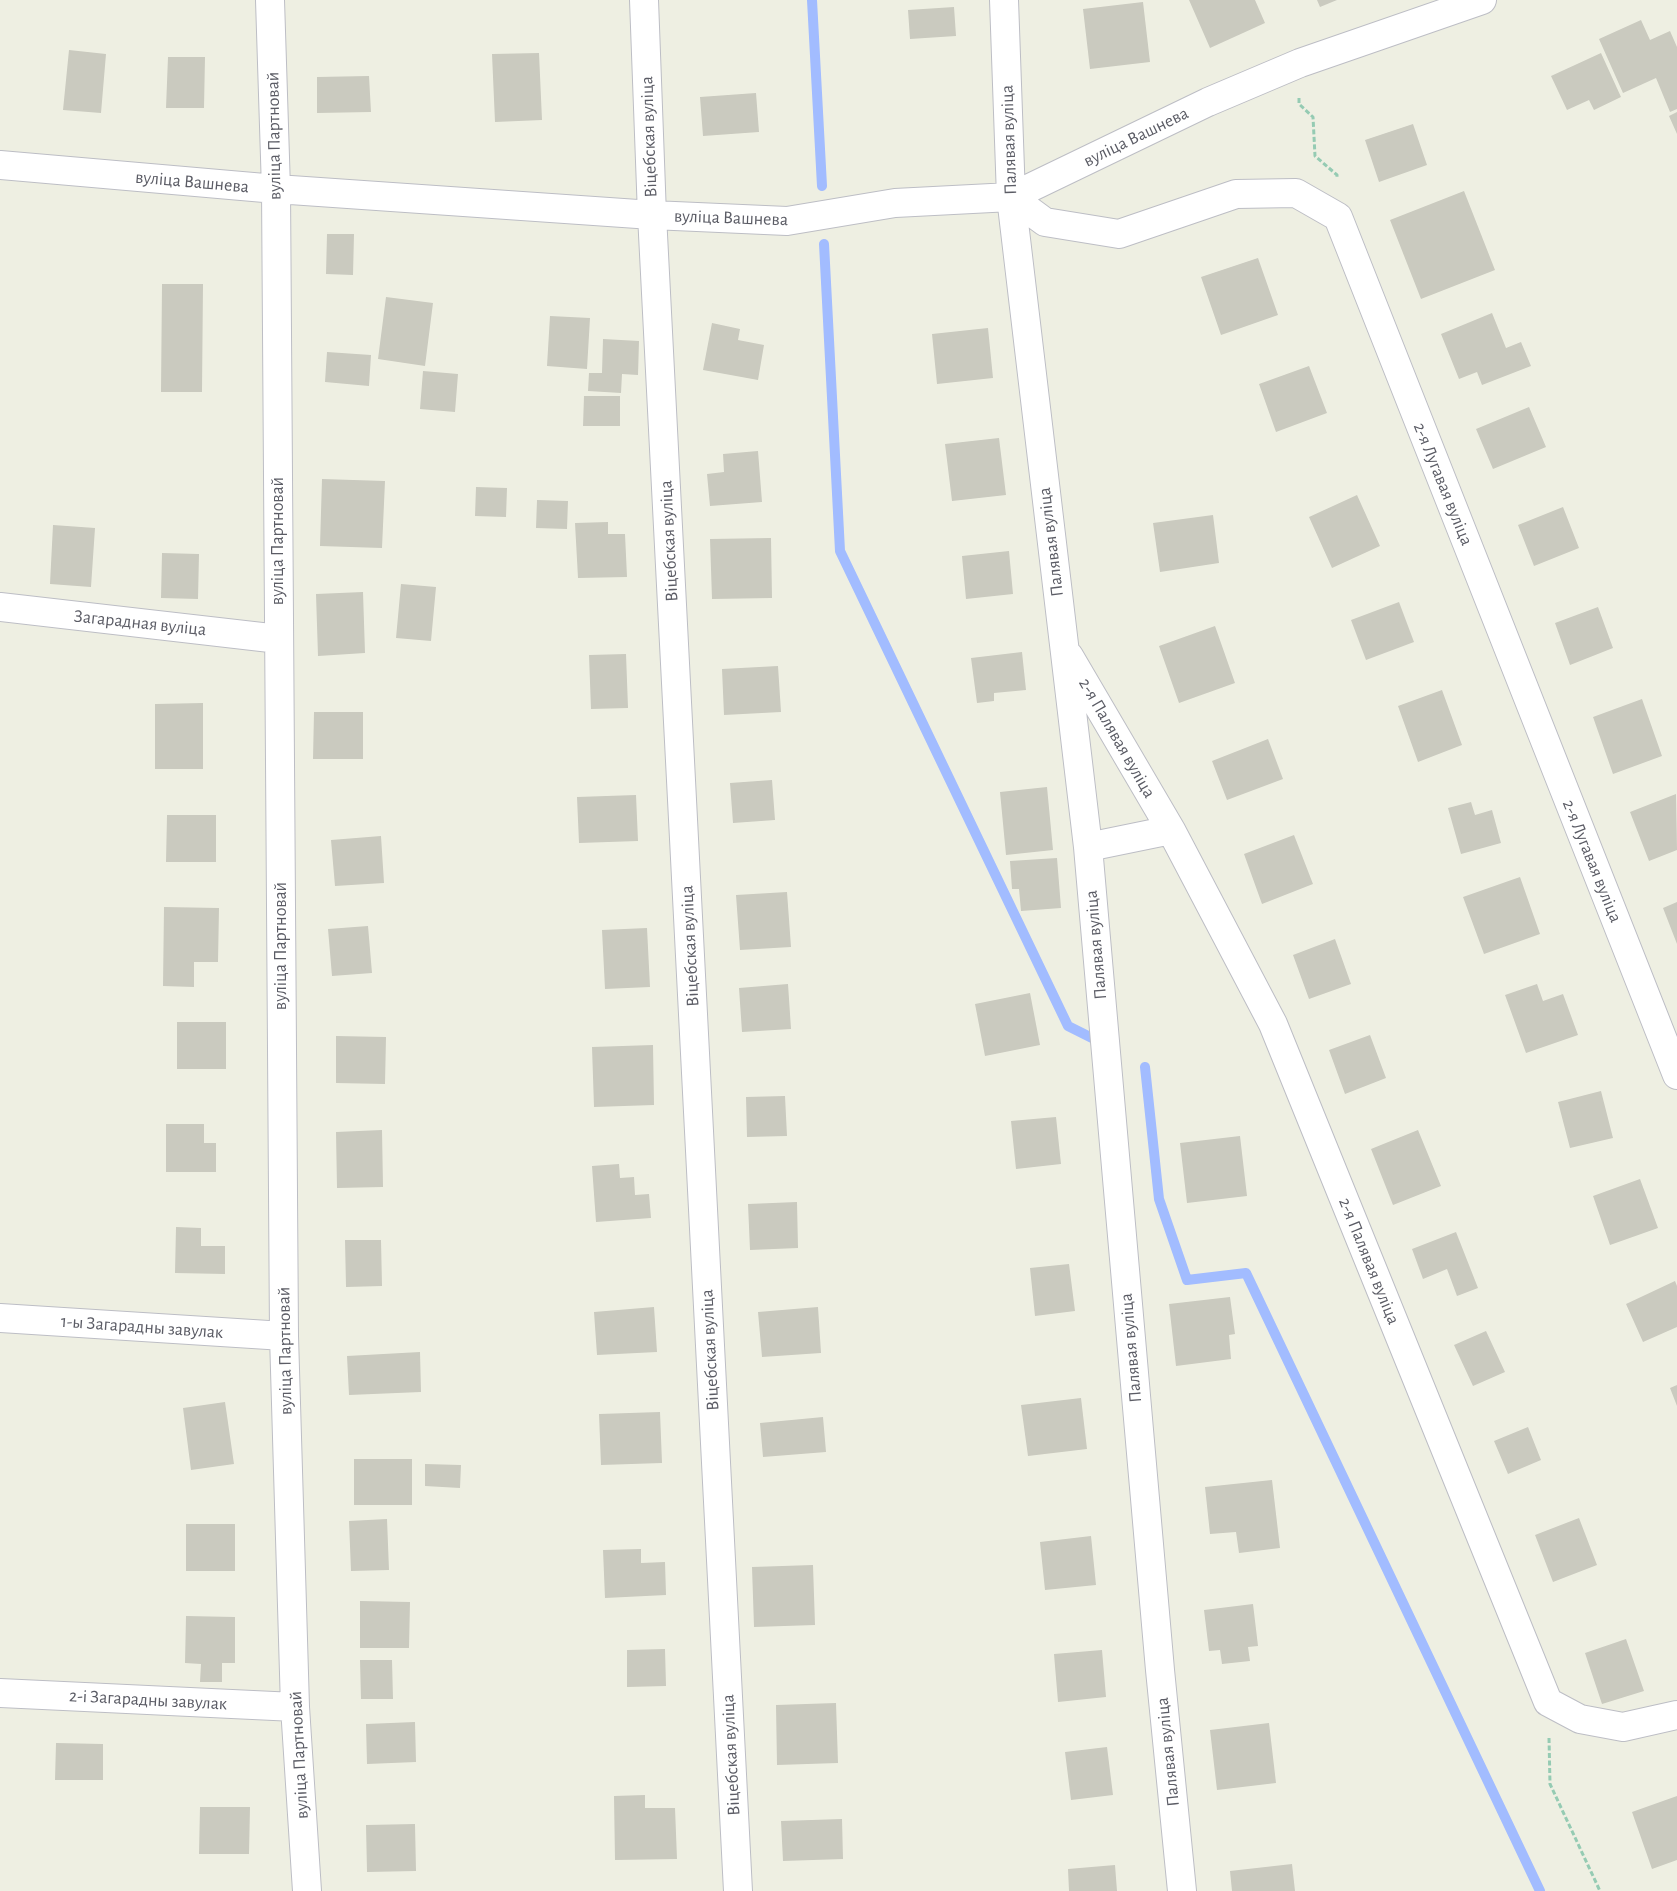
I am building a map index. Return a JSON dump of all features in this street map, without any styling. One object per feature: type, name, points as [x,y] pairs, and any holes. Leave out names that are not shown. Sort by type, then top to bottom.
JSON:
[{"type":"street","name":"вуліца Партновай","points":[[270,0],[276,189],[284,1336],[295,1707],[307,1891]]},
{"type":"street","name":"Віцебская вуліца","points":[[644,0],[652,215],[738,1891]]},
{"type":"street","name":"Палявая вуліца","points":[[1004,0],[1011,197],[1088,847],[1160,1670],[1182,1891]]},
{"type":"street","name":"вуліца Вашнева","points":[[0,165],[276,189],[652,215],[787,221],[895,203],[1011,197],[1208,102],[1300,63],[1482,0]]},
{"type":"street","points":[[1011,197],[1045,222],[1119,234],[1236,194],[1296,193],[1338,217]]},
{"type":"street","name":"2-я Лугавая вуліца","points":[[1338,217],[1677,1075]]},
{"type":"street","name":"Загарадная вуліца","points":[[0,607],[279,639]]},
{"type":"street","name":"2-я Палявая вуліца","points":[[1064,647],[1171,830],[1273,1024],[1548,1702]]},
{"type":"street","points":[[1088,847],[1171,830]]},
{"type":"street","name":"1-ы Загарадны завулак","points":[[0,1318],[284,1336]]},
{"type":"street","name":"2-і Загарадны завулак","points":[[0,1693],[295,1707]]},
{"type":"street","points":[[1548,1702],[1580,1720],[1623,1727],[1677,1715]]},
{"type":"path","points":[[1300,63],[1299,104],[1313,117],[1315,156],[1337,175],[1338,217]]},
{"type":"path","points":[[1548,1702],[1550,1784],[1600,1891]]},
{"type":"building","points":[[1189,0],[1255,0],[1265,23],[1210,48]]},
{"type":"building","points":[[1317,0],[1337,0],[1320,7]]},
{"type":"building","points":[[1143,2],[1150,62],[1090,69],[1083,9]]},
{"type":"building","points":[[954,7],[956,36],[910,39],[908,10]]},
{"type":"building","points":[[1641,20],[1650,40],[1670,31],[1677,47],[1677,109],[1670,112],[1656,78],[1623,93],[1599,39]]},
{"type":"building","points":[[69,50],[106,54],[101,113],[63,110]]},
{"type":"building","points":[[539,53],[542,120],[495,122],[492,54]]},
{"type":"building","points":[[1601,53],[1621,97],[1594,110],[1589,100],[1567,110],[1551,76]]},
{"type":"building","points":[[168,57],[205,57],[204,108],[166,108]]},
{"type":"building","points":[[369,76],[371,112],[317,113],[317,77]]},
{"type":"building","points":[[756,93],[759,132],[703,136],[700,97]]},
{"type":"building","points":[[1677,112],[1677,134],[1669,116]]},
{"type":"building","points":[[1413,124],[1427,165],[1379,182],[1365,140]]},
{"type":"building","points":[[1464,191],[1495,270],[1421,299],[1390,220]]},
{"type":"building","points":[[327,234],[354,234],[353,275],[326,274]]},
{"type":"building","points":[[1258,258],[1278,315],[1221,335],[1201,277]]},
{"type":"building","points":[[162,284],[203,284],[202,392],[161,392]]},
{"type":"building","points":[[386,297],[433,303],[425,366],[378,359]]},
{"type":"building","points":[[1492,313],[1506,348],[1521,342],[1531,366],[1482,385],[1477,372],[1459,379],[1441,334]]},
{"type":"building","points":[[550,316],[590,318],[587,369],[547,366]]},
{"type":"building","points":[[712,323],[740,329],[738,340],[764,345],[758,380],[703,370]]},
{"type":"building","points":[[988,328],[993,378],[937,384],[932,334]]},
{"type":"building","points":[[603,339],[639,341],[638,375],[622,374],[621,393],[588,391],[589,373],[602,373]]},
{"type":"building","points":[[327,352],[371,355],[369,386],[325,382]]},
{"type":"building","points":[[1309,366],[1327,413],[1276,432],[1259,384]]},
{"type":"building","points":[[423,371],[458,374],[455,412],[420,409]]},
{"type":"building","points":[[584,396],[620,396],[620,426],[583,426]]},
{"type":"building","points":[[1529,407],[1546,447],[1493,469],[1476,429]]},
{"type":"building","points":[[999,438],[1006,495],[952,501],[945,444]]},
{"type":"building","points":[[758,451],[762,502],[710,506],[707,474],[724,472],[723,454]]},
{"type":"building","points":[[322,479],[385,481],[382,548],[320,546]]},
{"type":"building","points":[[476,487],[507,488],[506,517],[475,516]]},
{"type":"building","points":[[1357,495],[1380,546],[1332,568],[1309,517]]},
{"type":"building","points":[[537,500],[568,501],[567,529],[536,528]]},
{"type":"building","points":[[1563,507],[1579,548],[1534,566],[1518,525]]},
{"type":"building","points":[[1213,515],[1219,563],[1160,572],[1153,523]]},
{"type":"building","points":[[608,522],[608,534],[625,534],[627,577],[578,578],[575,523]]},
{"type":"building","points":[[53,525],[95,528],[91,587],[50,584]]},
{"type":"building","points":[[771,538],[772,598],[712,599],[710,539]]},
{"type":"building","points":[[1009,551],[1013,594],[966,599],[962,556]]},
{"type":"building","points":[[162,553],[199,554],[198,599],[161,598]]},
{"type":"building","points":[[401,584],[436,587],[431,641],[396,638]]},
{"type":"building","points":[[363,592],[365,653],[318,656],[316,594]]},
{"type":"building","points":[[1399,602],[1414,642],[1366,660],[1351,620]]},
{"type":"building","points":[[1598,607],[1613,648],[1570,665],[1555,623]]},
{"type":"building","points":[[1215,626],[1235,683],[1179,703],[1159,646]]},
{"type":"building","points":[[1022,652],[1026,690],[994,693],[994,701],[977,703],[971,658]]},
{"type":"building","points":[[626,654],[628,708],[591,709],[589,655]]},
{"type":"building","points":[[778,666],[781,712],[724,715],[722,669]]},
{"type":"building","points":[[1442,690],[1462,745],[1418,762],[1398,706]]},
{"type":"building","points":[[1642,699],[1662,756],[1613,774],[1593,717]]},
{"type":"building","points":[[203,703],[203,769],[155,769],[155,704]]},
{"type":"building","points":[[314,712],[363,712],[363,759],[313,759]]},
{"type":"building","points":[[1268,739],[1283,779],[1227,800],[1212,761]]},
{"type":"building","points":[[772,780],[775,820],[733,823],[730,783]]},
{"type":"building","points":[[1047,787],[1053,850],[1006,855],[1000,792]]},
{"type":"building","points":[[1676,794],[1677,850],[1649,861],[1630,812]]},
{"type":"building","points":[[636,795],[638,841],[579,843],[577,797]]},
{"type":"building","points":[[1471,802],[1475,815],[1492,810],[1501,843],[1461,854],[1448,808]]},
{"type":"building","points":[[167,815],[216,815],[216,862],[166,862]]},
{"type":"building","points":[[1294,835],[1313,884],[1262,904],[1244,854]]},
{"type":"building","points":[[381,836],[384,883],[335,886],[331,840]]},
{"type":"building","points":[[1057,858],[1061,908],[1021,911],[1019,889],[1012,889],[1010,861]]},
{"type":"building","points":[[1520,877],[1540,934],[1484,954],[1463,897]]},
{"type":"building","points":[[787,892],[791,947],[740,950],[736,895]]},
{"type":"building","points":[[1677,902],[1677,944],[1663,908]]},
{"type":"building","points":[[164,907],[219,908],[218,962],[194,962],[194,987],[163,986]]},
{"type":"building","points":[[368,926],[372,973],[332,976],[328,929]]},
{"type":"building","points":[[647,928],[650,987],[605,989],[602,930]]},
{"type":"building","points":[[1335,939],[1351,984],[1309,999],[1293,955]]},
{"type":"building","points":[[788,984],[791,1029],[742,1032],[739,988]]},
{"type":"building","points":[[1537,984],[1543,1001],[1563,994],[1578,1035],[1526,1053],[1505,995]]},
{"type":"building","points":[[1030,993],[1040,1045],[985,1056],[975,1004]]},
{"type":"building","points":[[177,1022],[226,1022],[226,1069],[177,1069]]},
{"type":"building","points":[[1370,1035],[1386,1078],[1345,1094],[1329,1050]]},
{"type":"building","points":[[336,1036],[386,1037],[385,1084],[336,1083]]},
{"type":"building","points":[[653,1045],[654,1105],[594,1107],[592,1047]]},
{"type":"building","points":[[1601,1091],[1613,1138],[1570,1148],[1558,1102]]},
{"type":"building","points":[[785,1096],[787,1136],[747,1137],[746,1097]]},
{"type":"building","points":[[1056,1117],[1061,1164],[1016,1169],[1011,1121]]},
{"type":"building","points":[[166,1124],[204,1124],[204,1143],[216,1143],[216,1172],[166,1172]]},
{"type":"building","points":[[382,1130],[383,1187],[337,1188],[336,1132]]},
{"type":"building","points":[[1418,1130],[1441,1186],[1393,1205],[1371,1149]]},
{"type":"building","points":[[1240,1136],[1247,1196],[1187,1203],[1180,1143]]},
{"type":"building","points":[[619,1164],[620,1178],[634,1177],[635,1195],[649,1194],[651,1218],[596,1222],[592,1166]]},
{"type":"building","points":[[1640,1179],[1658,1228],[1610,1245],[1593,1196]]},
{"type":"building","points":[[797,1202],[798,1248],[750,1250],[748,1204]]},
{"type":"building","points":[[176,1227],[201,1228],[201,1246],[225,1246],[225,1274],[175,1273]]},
{"type":"building","points":[[1456,1232],[1478,1288],[1457,1296],[1447,1269],[1423,1279],[1412,1249]]},
{"type":"building","points":[[345,1240],[381,1240],[382,1286],[346,1287]]},
{"type":"building","points":[[1069,1264],[1075,1311],[1035,1316],[1030,1268]]},
{"type":"building","points":[[1675,1281],[1677,1286],[1677,1327],[1643,1342],[1626,1304]]},
{"type":"building","points":[[1230,1297],[1235,1334],[1229,1335],[1231,1359],[1176,1366],[1169,1304]]},
{"type":"building","points":[[654,1307],[657,1352],[597,1355],[594,1312]]},
{"type":"building","points":[[818,1307],[821,1353],[762,1357],[758,1312]]},
{"type":"building","points":[[1486,1331],[1505,1372],[1473,1386],[1454,1345]]},
{"type":"building","points":[[420,1352],[421,1392],[349,1395],[347,1356]]},
{"type":"building","points":[[1677,1385],[1677,1406],[1670,1388]]},
{"type":"building","points":[[1081,1398],[1087,1449],[1028,1456],[1021,1405]]},
{"type":"building","points":[[225,1402],[234,1464],[191,1470],[183,1408]]},
{"type":"building","points":[[660,1412],[662,1463],[601,1465],[599,1414]]},
{"type":"building","points":[[823,1417],[826,1452],[763,1457],[760,1423]]},
{"type":"building","points":[[1528,1427],[1541,1460],[1508,1474],[1494,1441]]},
{"type":"building","points":[[354,1459],[412,1459],[412,1505],[354,1505]]},
{"type":"building","points":[[425,1464],[461,1465],[460,1488],[425,1486]]},
{"type":"building","points":[[1272,1480],[1280,1548],[1239,1553],[1236,1532],[1210,1534],[1205,1487]]},
{"type":"building","points":[[1579,1518],[1597,1565],[1553,1582],[1535,1535]]},
{"type":"building","points":[[387,1519],[389,1570],[351,1571],[349,1521]]},
{"type":"building","points":[[186,1524],[235,1524],[235,1571],[186,1571]]},
{"type":"building","points":[[1091,1536],[1096,1585],[1045,1590],[1040,1542]]},
{"type":"building","points":[[641,1549],[641,1563],[665,1562],[666,1595],[605,1598],[603,1550]]},
{"type":"building","points":[[813,1565],[815,1625],[754,1627],[752,1567]]},
{"type":"building","points":[[360,1601],[410,1602],[409,1648],[360,1648]]},
{"type":"building","points":[[1253,1604],[1258,1646],[1248,1647],[1250,1661],[1222,1664],[1220,1650],[1209,1651],[1204,1610]]},
{"type":"building","points":[[186,1616],[235,1617],[235,1663],[222,1663],[222,1682],[200,1682],[201,1664],[185,1663]]},
{"type":"building","points":[[1626,1639],[1644,1691],[1602,1704],[1585,1653]]},
{"type":"building","points":[[665,1649],[666,1686],[627,1687],[627,1650]]},
{"type":"building","points":[[1102,1650],[1106,1697],[1058,1702],[1054,1654]]},
{"type":"building","points":[[360,1660],[392,1660],[393,1699],[361,1699]]},
{"type":"building","points":[[836,1703],[838,1763],[777,1765],[776,1705]]},
{"type":"building","points":[[415,1722],[416,1762],[367,1764],[366,1724]]},
{"type":"building","points":[[1269,1723],[1276,1783],[1217,1790],[1210,1730]]},
{"type":"building","points":[[56,1743],[103,1744],[103,1780],[55,1780]]},
{"type":"building","points":[[1107,1747],[1113,1795],[1071,1800],[1065,1752]]},
{"type":"building","points":[[645,1795],[645,1808],[675,1808],[677,1859],[615,1860],[614,1796]]},
{"type":"building","points":[[1677,1796],[1677,1860],[1652,1869],[1632,1812]]},
{"type":"building","points":[[200,1807],[250,1807],[249,1854],[199,1854]]},
{"type":"building","points":[[842,1819],[843,1859],[783,1861],[781,1821]]},
{"type":"building","points":[[415,1824],[416,1871],[367,1872],[366,1825]]},
{"type":"building","points":[[1292,1864],[1295,1891],[1232,1891],[1230,1871]]},
{"type":"building","points":[[1115,1865],[1117,1891],[1069,1891],[1068,1869]]},
{"type":"waterway","points":[[812,0],[822,186]]},
{"type":"waterway","points":[[824,244],[840,551],[1068,1026],[1094,1039]]},
{"type":"waterway","points":[[1145,1067],[1159,1199],[1187,1280],[1246,1273],[1540,1891]]}]
